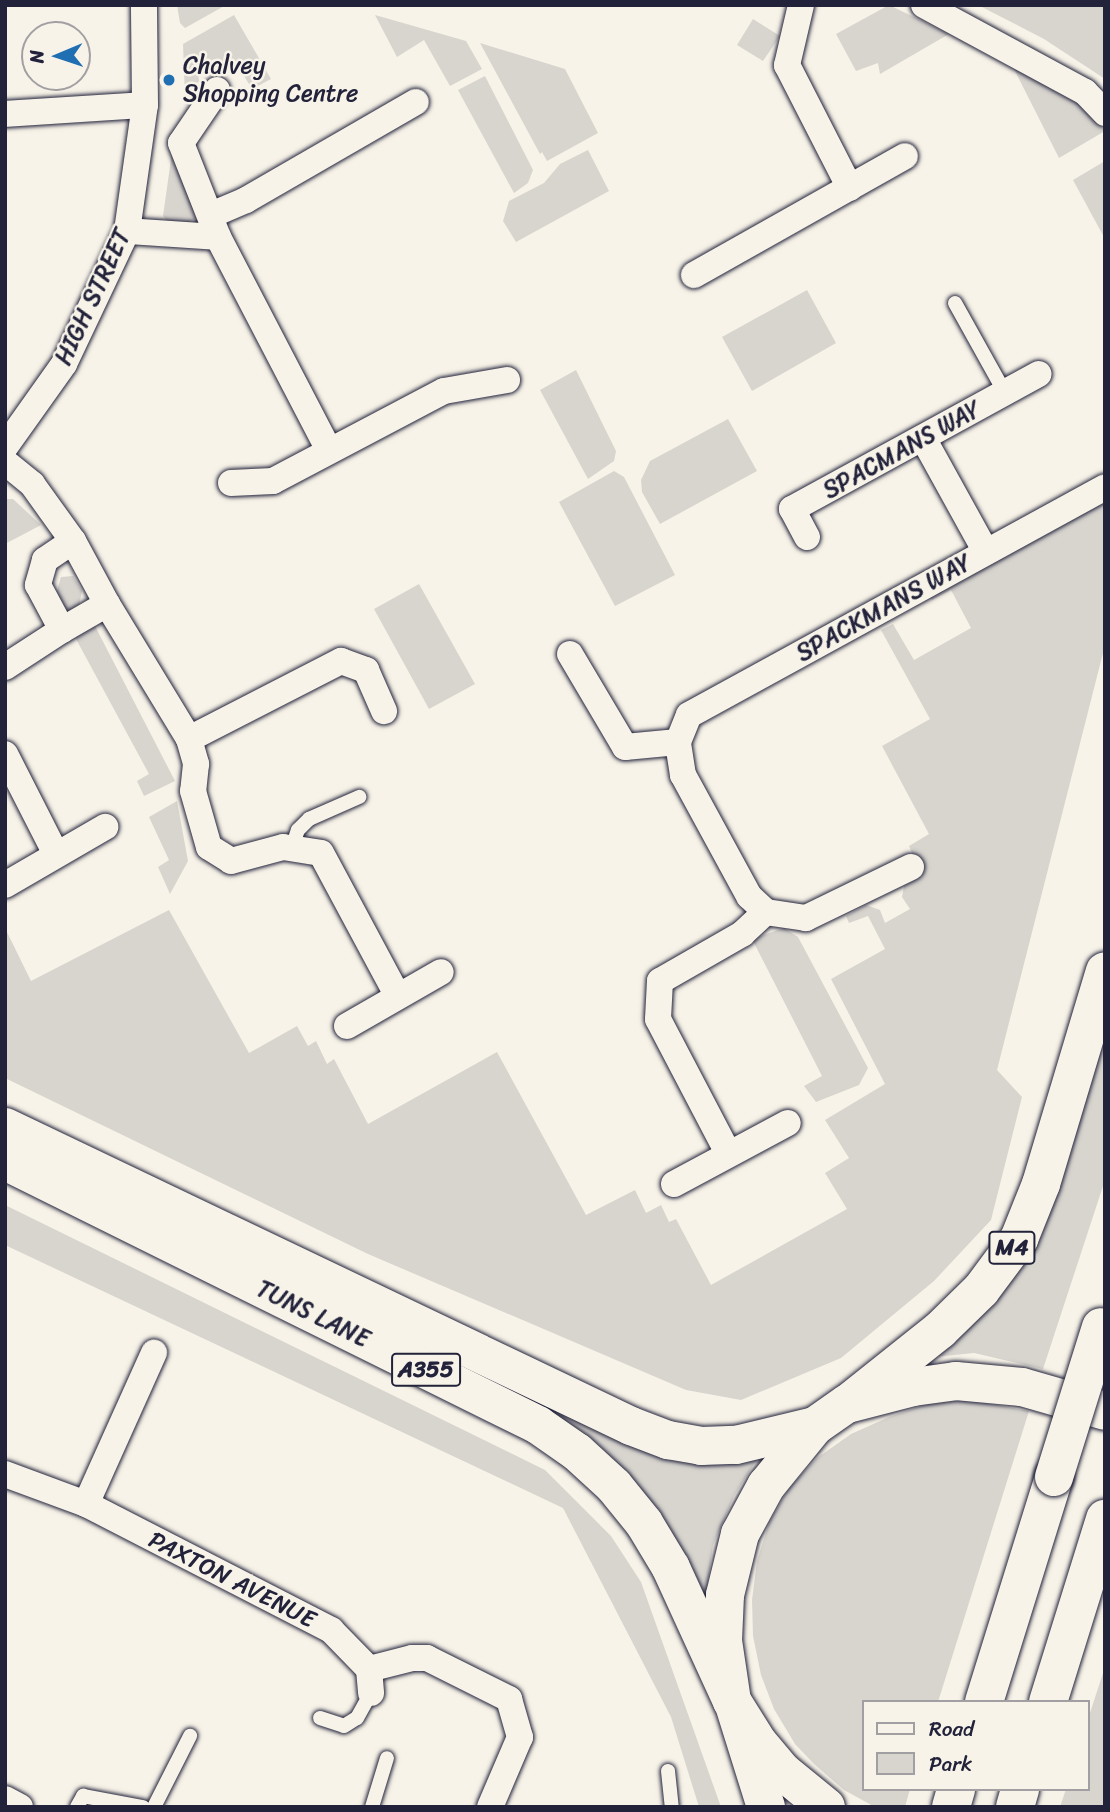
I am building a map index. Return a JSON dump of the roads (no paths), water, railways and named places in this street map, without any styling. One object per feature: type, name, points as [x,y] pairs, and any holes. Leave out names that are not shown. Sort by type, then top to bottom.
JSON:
[{"type":"main road","name":"M4","points":[[847,1404],[940,1329],[973,1298],[1018,1239],[1041,1184],[1105,971]]},
{"type":"main road","name":"TUNS LANE","points":[[5,1126],[631,1426],[668,1440],[701,1446],[736,1445],[815,1426]]},
{"type":"main road","name":"TUNS LANE","points":[[5,1161],[538,1425],[577,1452],[614,1486],[644,1523],[671,1568],[734,1705]]},
{"type":"main road","points":[[985,1700],[1103,1321]]},
{"type":"main road","points":[[766,1807],[734,1705],[723,1641],[725,1595],[736,1546],[766,1486],[815,1426],[847,1404],[914,1387],[956,1381],[1022,1387],[1105,1411]]},
{"type":"main road","points":[[1049,1700],[1105,1519]]},
{"type":"main road","points":[[734,1705],[759,1744],[782,1771],[826,1807]]},
{"type":"street","name":"HIGH STREET","points":[[5,447],[64,364],[127,231],[145,105],[144,5]]},
{"type":"street","points":[[801,5],[787,65],[850,188]]},
{"type":"street","points":[[924,5],[1085,92],[1105,113]]},
{"type":"street","points":[[217,90],[181,143],[214,226],[329,450]]},
{"type":"street","points":[[127,231],[214,226],[246,200],[416,102]]},
{"type":"street","points":[[5,114],[145,105]]},
{"type":"street","points":[[694,275],[905,156]]},
{"type":"street","name":"SPACMANS WAY","points":[[807,537],[792,509],[1039,374]]},
{"type":"street","points":[[231,483],[273,481],[444,391],[507,380]]},
{"type":"street","points":[[923,438],[986,552]]},
{"type":"street","points":[[5,462],[32,484],[73,541],[107,604],[189,739],[196,764],[193,790],[209,847],[231,860],[283,847],[321,853],[397,995]]},
{"type":"street","name":"SPACKMANS WAY","points":[[678,742],[690,715],[1105,487]]},
{"type":"street","points":[[62,631],[38,585],[45,560],[73,541]]},
{"type":"street","points":[[5,667],[107,604]]},
{"type":"street","points":[[570,654],[625,747],[678,742],[683,775],[749,896],[766,912],[806,918],[911,867]]},
{"type":"street","points":[[189,739],[341,661],[366,670],[384,711]]},
{"type":"street","points":[[5,754],[56,854]]},
{"type":"street","points":[[5,885],[105,827]]},
{"type":"street","points":[[728,1153],[658,1019],[660,981],[742,934],[766,912]]},
{"type":"street","points":[[347,1026],[441,972]]},
{"type":"street","points":[[674,1184],[728,1153],[788,1124]]},
{"type":"street","points":[[86,1504],[154,1353]]},
{"type":"street","name":"PAXTON AVENUE","points":[[5,1474],[86,1504],[331,1630],[370,1681]]},
{"type":"street","points":[[370,1681],[412,1658],[427,1658],[509,1699],[520,1737],[485,1796]]},
{"type":"street","points":[[5,1799],[20,1807]]},
{"type":"lane","points":[[955,303],[1005,393]]},
{"type":"lane","points":[[292,848],[299,830],[309,819],[359,797]]},
{"type":"lane","points":[[320,1718],[344,1726],[357,1718],[370,1681]]},
{"type":"lane","points":[[154,1807],[190,1737]]},
{"type":"lane","points":[[372,1807],[387,1758]]},
{"type":"lane","points":[[668,1771],[671,1807]]},
{"type":"lane","points":[[78,1807],[83,1796],[143,1807]]},
{"type":"place","name":"Chalvey Shopping Centre","points":[[169,80]]}]
